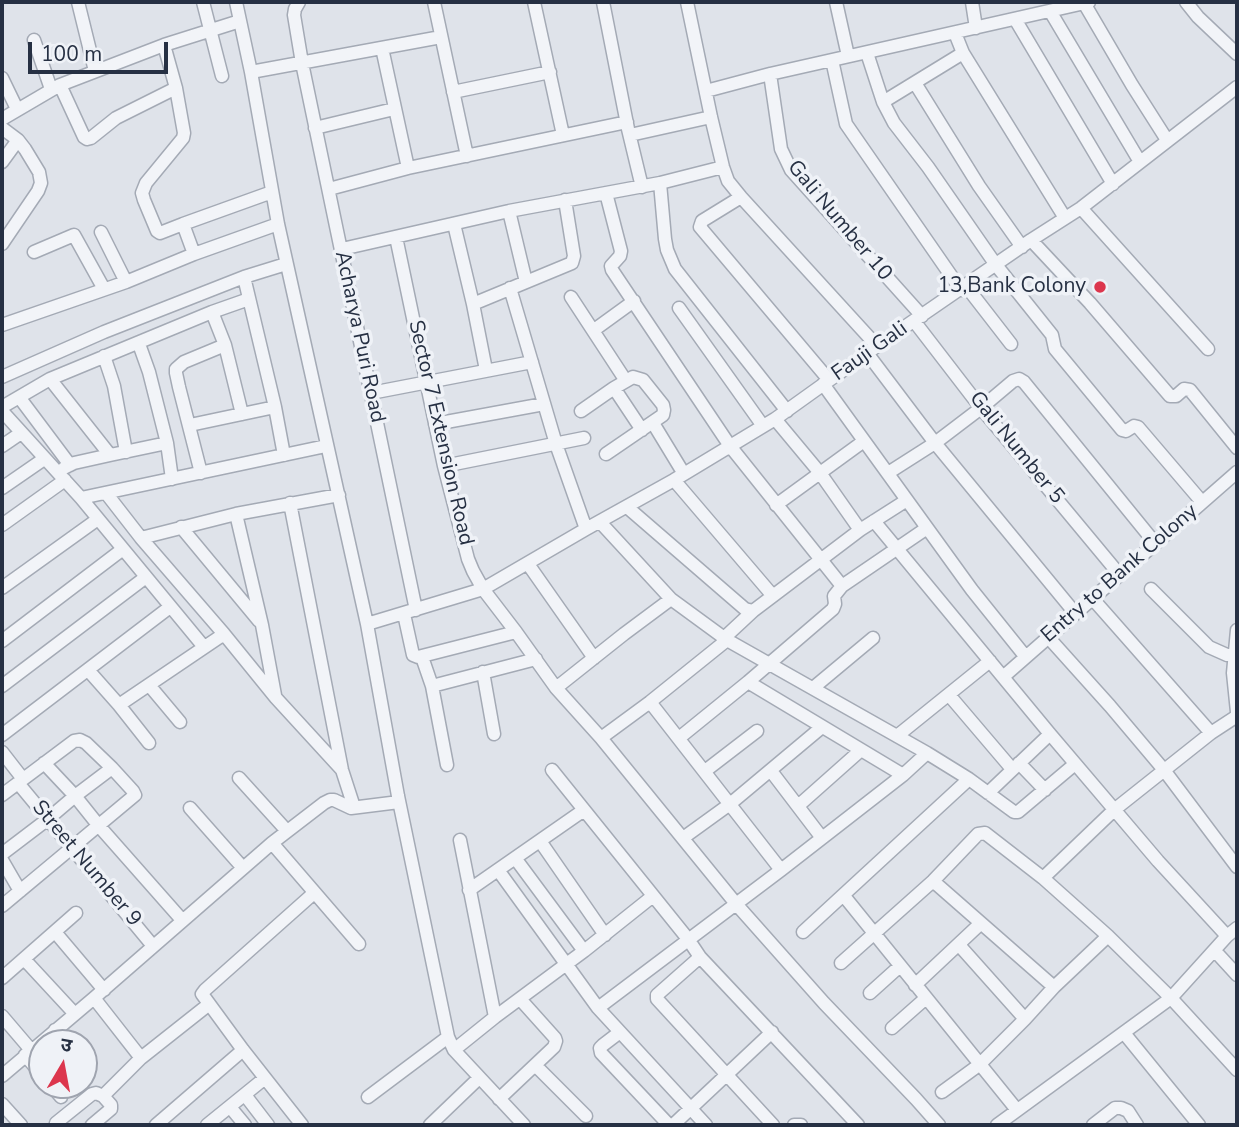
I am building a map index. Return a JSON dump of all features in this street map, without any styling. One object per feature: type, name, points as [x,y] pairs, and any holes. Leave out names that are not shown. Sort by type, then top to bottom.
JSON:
[{"type":"street","points":[[78,2],[95,71]]},
{"type":"street","points":[[203,2],[222,76]]},
{"type":"street","points":[[236,2],[286,264],[367,624],[399,802],[448,1037],[454,1050],[524,1125]]},
{"type":"street","name":"Acharya Puri Road","points":[[299,2],[294,15],[302,63],[371,393],[410,612],[413,654],[422,657]]},
{"type":"street","points":[[434,2],[467,156]]},
{"type":"street","points":[[534,2],[563,135]]},
{"type":"street","points":[[603,2],[642,187]]},
{"type":"street","points":[[687,2],[711,117],[728,181],[872,350],[934,443],[1075,613]]},
{"type":"street","points":[[836,2],[848,56]]},
{"type":"street","points":[[972,2],[976,28]]},
{"type":"street","points":[[706,91],[1087,2],[1132,85],[1167,140]]},
{"type":"street","points":[[1186,2],[1237,54]]},
{"type":"street","points":[[1058,7],[1140,162]]},
{"type":"street","points":[[1015,19],[1113,184]]},
{"type":"street","points":[[2,119],[55,87],[164,45],[240,21]]},
{"type":"street","points":[[955,33],[963,53],[1065,218]]},
{"type":"street","points":[[251,72],[441,37]]},
{"type":"street","points":[[34,40],[55,87],[83,137],[87,139],[116,118],[176,88]]},
{"type":"street","points":[[164,45],[184,127],[183,138],[146,183],[142,193],[158,232],[272,192]]},
{"type":"street","points":[[382,48],[408,168]]},
{"type":"street","points":[[867,53],[883,102],[894,123],[996,265],[1052,335],[1055,349],[1122,430],[1138,427],[1202,502]]},
{"type":"street","points":[[883,102],[963,53]]},
{"type":"street","points":[[832,60],[846,124],[963,288],[1011,344]]},
{"type":"street","points":[[453,92],[550,72]]},
{"type":"street","name":"Gali Number 10","points":[[770,74],[781,149],[791,170],[918,318]]},
{"type":"street","points":[[2,78],[17,109]]},
{"type":"street","points":[[915,83],[979,186],[1026,244],[1090,303],[1170,396],[1176,396],[1184,389],[1190,390],[1237,448]]},
{"type":"street","name":"Fauji Gali","points":[[484,589],[679,477],[787,411],[1081,208],[1237,87]]},
{"type":"street","points":[[315,128],[394,109]]},
{"type":"street","points":[[329,189],[408,168],[563,135],[711,117]]},
{"type":"street","points":[[2,128],[18,139],[26,149],[39,172],[41,183],[2,244]]},
{"type":"street","points":[[2,162],[18,139]]},
{"type":"street","points":[[342,249],[509,211],[642,187],[723,167]]},
{"type":"street","points":[[660,183],[665,239],[674,269],[787,411]]},
{"type":"street","points":[[606,193],[621,251],[611,268],[730,446],[842,586]]},
{"type":"street","points":[[741,197],[702,221],[702,229],[826,382],[906,500],[972,590],[1026,656]]},
{"type":"street","points":[[473,304],[569,265],[574,260],[565,200]]},
{"type":"street","points":[[1081,208],[1208,349]]},
{"type":"street","points":[[509,211],[526,282]]},
{"type":"street","points":[[183,224],[194,254]]},
{"type":"street","points":[[2,325],[126,282],[278,224]]},
{"type":"street","points":[[454,224],[486,370]]},
{"type":"street","points":[[101,232],[126,282]]},
{"type":"street","points":[[34,252],[74,235],[104,289]]},
{"type":"street","name":"Sector 7 Extension Road","points":[[396,237],[444,466],[468,559],[484,589],[556,688],[737,905],[824,1003],[939,1125]]},
{"type":"street","points":[[2,376],[115,327],[244,277],[286,264]]},
{"type":"street","points":[[244,277],[284,456]]},
{"type":"street","points":[[510,288],[556,444],[586,529]]},
{"type":"street","points":[[571,297],[626,381]]},
{"type":"street","points":[[204,647],[81,498],[2,409],[50,379],[249,299]]},
{"type":"street","points":[[594,330],[634,301]]},
{"type":"street","points":[[679,307],[763,426]]},
{"type":"street","points":[[212,312],[225,345],[242,414]]},
{"type":"street","name":"Gali Number 5","points":[[918,318],[981,408],[1119,575]]},
{"type":"street","points":[[139,344],[167,443],[172,479]]},
{"type":"street","points":[[201,472],[176,369],[184,362],[225,345]]},
{"type":"street","points":[[104,356],[114,386],[126,452]]},
{"type":"street","points":[[371,393],[532,362]]},
{"type":"street","points":[[582,411],[633,377],[643,380],[663,405],[663,415],[606,454]]},
{"type":"street","points":[[50,379],[110,455]]},
{"type":"street","points":[[888,473],[934,443],[1019,379],[1155,543]]},
{"type":"street","points":[[614,388],[647,427],[679,477],[773,596]]},
{"type":"street","points":[[19,397],[70,465]]},
{"type":"street","points":[[435,425],[544,404]]},
{"type":"street","points":[[190,425],[275,407]]},
{"type":"street","points":[[775,419],[820,473],[860,530]]},
{"type":"street","points":[[2,446],[21,433]]},
{"type":"street","points":[[444,466],[584,438]]},
{"type":"street","points":[[776,505],[864,441]]},
{"type":"street","points":[[2,525],[62,477],[70,465],[167,443]]},
{"type":"street","points":[[81,498],[326,446]]},
{"type":"street","points":[[2,488],[44,459]]},
{"type":"street","name":"Entry to Bank Colony","points":[[1003,677],[1237,472]]},
{"type":"street","points":[[106,492],[141,538],[276,698],[342,770]]},
{"type":"street","points":[[141,538],[236,514],[339,495]]},
{"type":"street","points":[[600,738],[650,702],[726,639],[753,611],[819,559],[906,500]]},
{"type":"street","points":[[290,503],[342,770],[354,807]]},
{"type":"street","points":[[627,507],[745,609],[753,611]]},
{"type":"street","points":[[236,514],[276,698]]},
{"type":"street","points":[[2,587],[98,519]]},
{"type":"street","points":[[874,521],[1114,810],[1232,932],[1171,998],[997,1125]]},
{"type":"street","points":[[600,522],[671,599],[726,639],[927,753],[969,779],[1011,811],[1018,813],[1075,764]]},
{"type":"street","points":[[181,527],[262,625]]},
{"type":"street","points":[[678,738],[833,609],[834,596],[842,586],[927,528]]},
{"type":"street","points":[[2,641],[123,549]]},
{"type":"street","points":[[528,564],[594,657]]},
{"type":"street","points":[[2,686],[146,577]]},
{"type":"street","points":[[367,624],[484,589]]},
{"type":"street","points":[[1151,589],[1209,648],[1234,655]]},
{"type":"street","points":[[1093,598],[1211,733]]},
{"type":"street","points":[[556,688],[671,599]]},
{"type":"street","points":[[2,736],[170,607]]},
{"type":"street","points":[[1043,878],[1114,810],[1237,714],[1233,673],[1237,630]]},
{"type":"street","points":[[447,765],[432,686],[422,657],[516,632]]},
{"type":"street","points":[[120,705],[224,635]]},
{"type":"street","points":[[1048,637],[1164,770],[1237,867]]},
{"type":"street","points":[[813,688],[873,638]]},
{"type":"street","points":[[432,686],[536,659]]},
{"type":"street","points":[[897,736],[990,661]]},
{"type":"street","points":[[89,670],[149,743]]},
{"type":"street","points":[[483,672],[494,734]]},
{"type":"street","points":[[748,682],[903,775]]},
{"type":"street","points":[[149,685],[180,722]]},
{"type":"street","points":[[949,695],[1015,766],[1045,790]]},
{"type":"street","points":[[650,702],[781,870]]},
{"type":"street","points":[[683,838],[730,804],[822,727]]},
{"type":"street","points":[[705,771],[757,732]]},
{"type":"street","points":[[988,793],[1050,734]]},
{"type":"street","points":[[2,795],[74,741],[80,740],[112,768],[135,795],[2,906]]},
{"type":"street","points":[[798,806],[861,750]]},
{"type":"street","name":"Street Number 9","points":[[2,752],[48,819],[153,946]]},
{"type":"street","points":[[598,1008],[737,905],[903,775],[927,753]]},
{"type":"street","points":[[44,763],[182,920]]},
{"type":"street","points":[[2,854],[112,768]]},
{"type":"street","points":[[552,770],[700,957],[858,1125]]},
{"type":"street","points":[[771,771],[822,838]]},
{"type":"street","points":[[239,778],[287,831]]},
{"type":"street","points":[[803,932],[969,779]]},
{"type":"street","points":[[56,1029],[272,843],[330,800],[348,807],[399,802]]},
{"type":"street","points":[[190,808],[243,868]]},
{"type":"street","points":[[469,890],[584,810]]},
{"type":"street","points":[[841,963],[933,881],[978,834],[989,835],[1043,878],[1108,936],[1171,998],[1237,1070]]},
{"type":"street","points":[[460,840],[495,1017]]},
{"type":"street","points":[[540,841],[605,935]]},
{"type":"street","points":[[272,843],[359,944]]},
{"type":"street","points":[[515,858],[584,951]]},
{"type":"street","points":[[2,860],[20,891]]},
{"type":"street","points":[[498,870],[598,1008],[706,1125]]},
{"type":"street","points":[[933,881],[1054,987]]},
{"type":"street","points":[[302,1125],[202,995],[205,989],[314,893]]},
{"type":"street","points":[[454,1050],[653,896]]},
{"type":"street","points":[[844,896],[1017,1111]]},
{"type":"street","points":[[2,978],[76,914]]},
{"type":"street","points":[[915,985],[980,924]]},
{"type":"street","points":[[55,932],[141,1058]]},
{"type":"street","points":[[942,1092],[979,1065],[1054,987],[1108,936]]},
{"type":"street","points":[[959,945],[1025,1019]]},
{"type":"street","points":[[1214,951],[1237,975]]},
{"type":"street","points":[[700,957],[657,995],[657,999],[773,1125]]},
{"type":"street","points":[[24,959],[74,1013]]},
{"type":"street","points":[[870,992],[900,967]]},
{"type":"street","points":[[892,1028],[926,998]]},
{"type":"street","points":[[499,1099],[554,1047],[555,1038],[520,999]]},
{"type":"street","points":[[103,1096],[141,1058],[208,1005]]},
{"type":"street","points":[[2,1016],[28,1053],[2,1076]]},
{"type":"street","points":[[620,1032],[600,1048],[601,1053],[671,1125],[772,1032]]},
{"type":"street","points":[[1124,1033],[1199,1125]]},
{"type":"street","points":[[368,1097],[448,1037]]},
{"type":"street","points":[[163,1123],[243,1050]]},
{"type":"street","points":[[535,1065],[586,1116]]},
{"type":"street","points":[[210,1124],[265,1078]]},
{"type":"street","points":[[436,1123],[479,1078]]},
{"type":"street","points":[[56,1125],[94,1093],[99,1093],[111,1105],[111,1109],[92,1125]]},
{"type":"street","points":[[245,1095],[268,1125]]},
{"type":"street","points":[[2,1104],[21,1125]]},
{"type":"street","points":[[230,1107],[245,1125]]},
{"type":"street","points":[[1093,1125],[1115,1108],[1128,1111],[1137,1125]]},
{"type":"street","points":[[794,1125],[801,1125]]},
{"type":"place","name":"13,Bank Colony","points":[[1100,287]]}]
